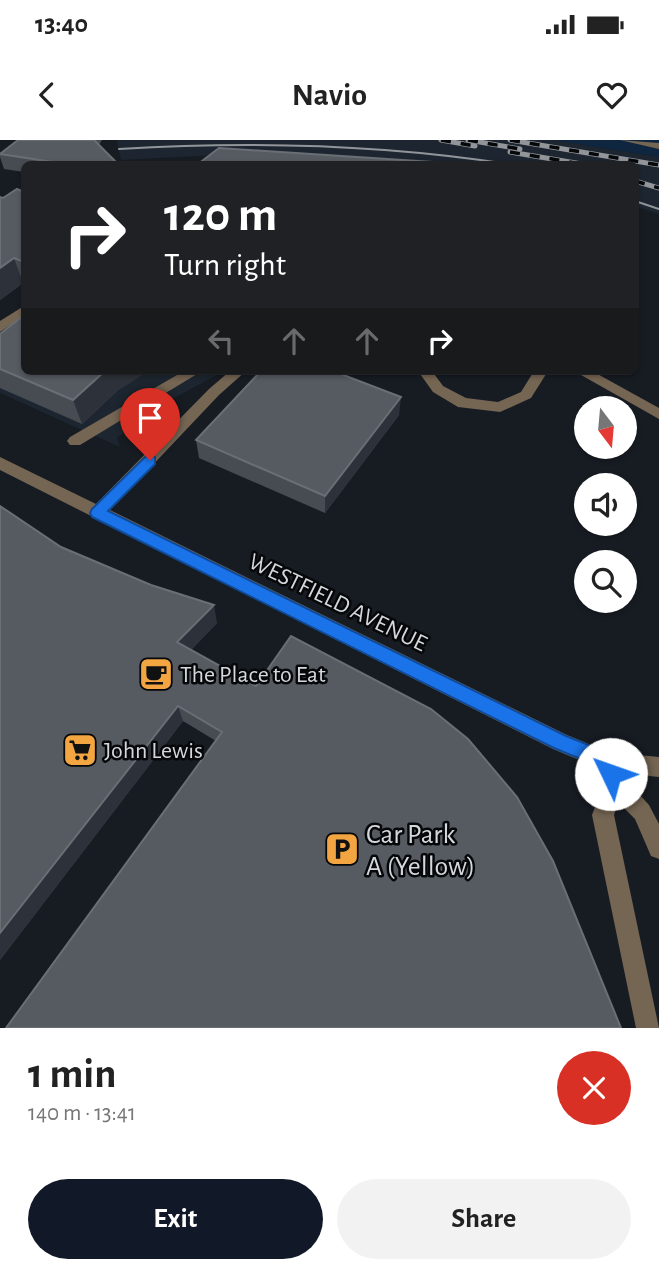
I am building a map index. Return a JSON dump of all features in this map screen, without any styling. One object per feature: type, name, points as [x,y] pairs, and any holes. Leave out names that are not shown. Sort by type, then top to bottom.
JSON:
[{"type":"street","points":[[625,140],[659,146]]},
{"type":"street","points":[[0,328],[21,312]]},
{"type":"street","points":[[75,441],[188,375]]},
{"type":"street","points":[[97,513],[214,392],[234,375]]},
{"type":"street","points":[[428,375],[438,389],[463,402],[500,407],[526,395],[538,375]]},
{"type":"street","points":[[589,375],[659,414]]},
{"type":"street","name":"WESTFIELD AVENUE","points":[[0,463],[560,742],[608,761],[659,767]]},
{"type":"street","points":[[608,761],[614,783],[642,812],[659,848]]},
{"type":"street","points":[[614,783],[603,815],[648,1028]]},
{"type":"shaded area","points":[[117,140],[554,140],[659,157],[659,214],[639,207],[639,161],[407,161],[252,153],[121,160]]},
{"type":"shaded area","points":[[554,140],[659,140],[659,157]]},
{"type":"shaded area","points":[[0,344],[21,368],[21,375],[217,375],[150,411],[117,438],[120,447],[0,393]]},
{"type":"building","points":[[18,140],[94,140],[115,161],[46,161],[0,154]]},
{"type":"building","points":[[219,148],[418,161],[202,161]]},
{"type":"building","points":[[17,189],[21,191],[21,261],[14,258],[0,268],[0,197],[3,198]]},
{"type":"building","points":[[21,317],[21,375],[101,375],[73,400],[0,369],[0,334]]},
{"type":"building","points":[[257,375],[343,375],[401,397],[325,496],[196,440]]},
{"type":"building","name":"Car Park A (Yellow)","points":[[0,506],[61,547],[151,585],[214,605],[177,642],[256,686],[291,636],[431,709],[468,739],[517,797],[553,861],[621,1028],[6,1028],[222,732],[178,706],[0,933]]},
{"type":"tram line","points":[[119,149],[217,145],[314,146],[411,152],[487,161]]},
{"type":"tram line","points":[[639,202],[659,209]]},
{"type":"railway","points":[[441,140],[475,146]]},
{"type":"railway","points":[[468,140],[520,149]]},
{"type":"railway","points":[[510,140],[635,161]]},
{"type":"railway","points":[[510,152],[564,161]]},
{"type":"railway","points":[[639,162],[659,165]]},
{"type":"railway","points":[[639,182],[659,188]]},
{"type":"place","name":"The Place to Eat","points":[[156,674]]},
{"type":"place","name":"John Lewis","points":[[80,750]]},
{"type":"place","name":"Car Park A (Yellow)","points":[[342,849]]},
{"type":"route","points":[[150,460],[97,513],[560,742],[608,761],[611,774]]}]
